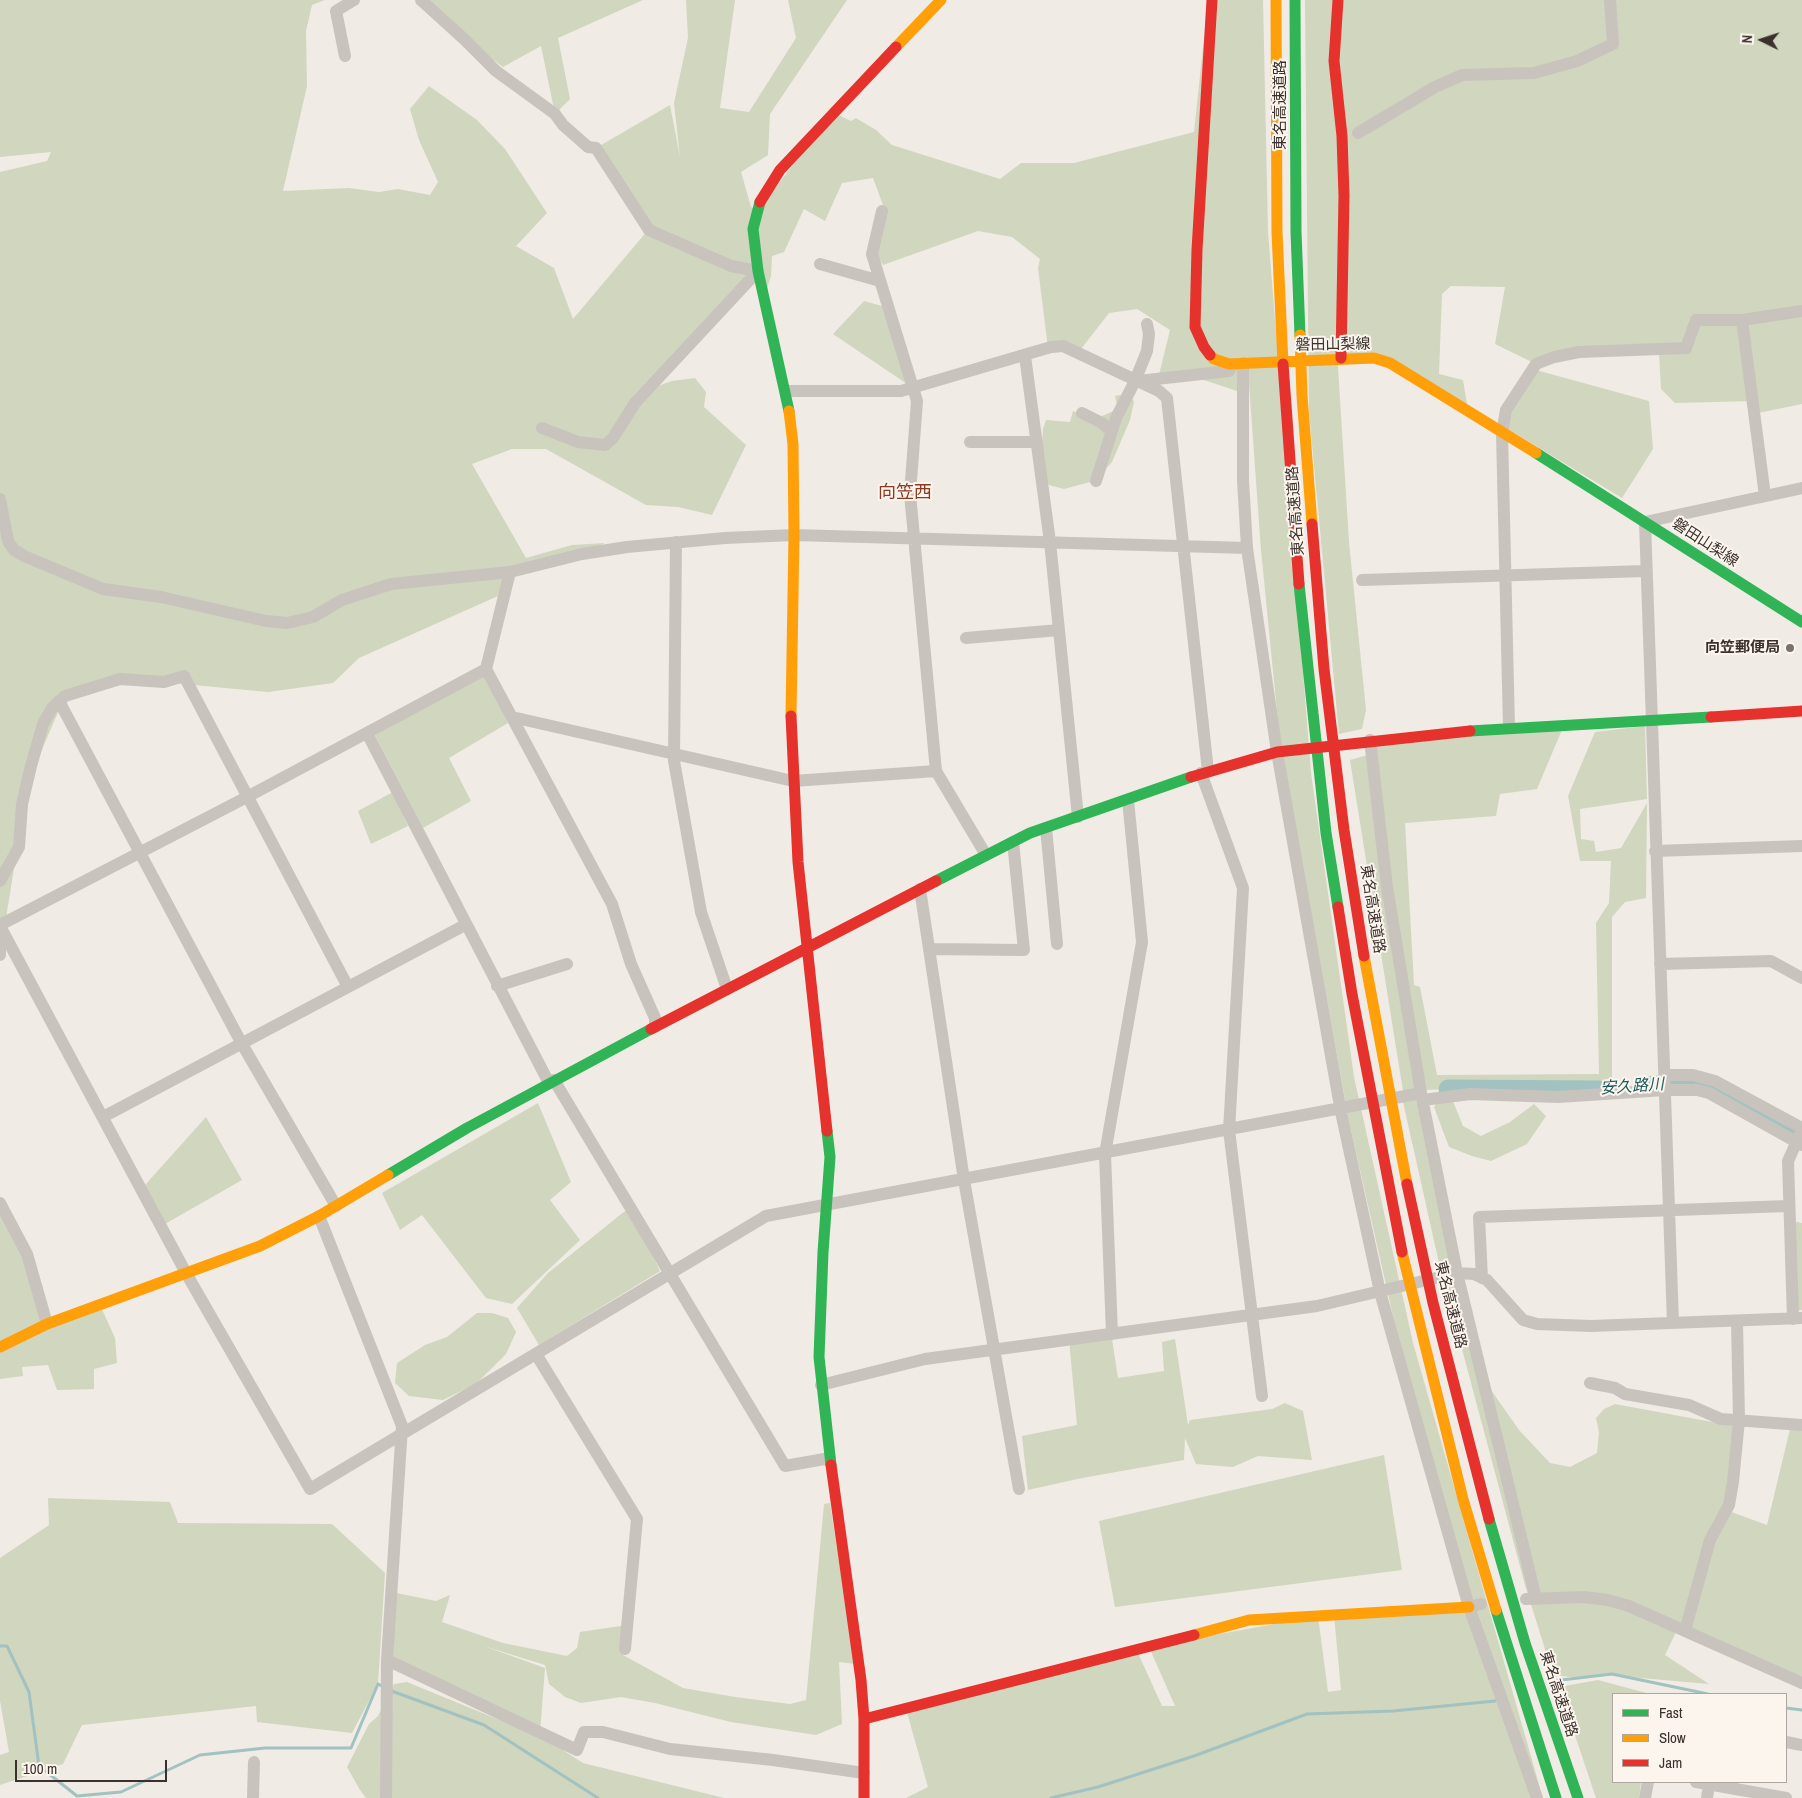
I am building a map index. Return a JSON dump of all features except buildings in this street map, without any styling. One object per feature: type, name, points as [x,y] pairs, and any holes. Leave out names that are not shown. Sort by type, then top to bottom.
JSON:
[{"type":"main road","points":[[864,1798],[864,1719],[850,1595],[830,1458],[819,1357],[822,1252],[828,1205],[830,1157],[798,862],[793,781],[791,728],[794,535],[793,444],[786,391],[758,271],[753,229],[758,206],[768,186],[780,170],[941,0]]},
{"type":"main road","name":"磐田山梨線","points":[[1212,0],[1197,250],[1195,327],[1204,346],[1214,359],[1238,363],[1322,358],[1374,358],[1390,363],[1802,622]]},
{"type":"main road","name":"東名高速道路","points":[[1276,0],[1278,232],[1286,416],[1306,662],[1326,833],[1352,994],[1397,1232],[1415,1310],[1466,1508],[1507,1647],[1556,1798]]},
{"type":"main road","name":"東名高速道路","points":[[1295,0],[1296,232],[1302,396],[1324,669],[1344,830],[1370,992],[1416,1229],[1431,1294],[1481,1493],[1525,1642],[1578,1798]]},
{"type":"main road","points":[[1338,0],[1334,61],[1342,136],[1344,196],[1341,358]]},
{"type":"main road","points":[[0,1347],[47,1324],[260,1246],[320,1216],[467,1128],[552,1081],[986,855],[1046,828],[1204,772],[1282,751],[1366,741],[1509,728],[1802,711]]},
{"type":"main road","points":[[864,1719],[1118,1656],[1249,1620],[1475,1605]]},
{"type":"street","points":[[345,56],[336,11],[354,0]]},
{"type":"street","points":[[421,0],[464,38],[496,71],[555,114],[563,125],[588,147],[596,148],[648,230],[731,266],[758,271]]},
{"type":"street","points":[[1358,133],[1435,87],[1462,75],[1534,73],[1577,61],[1613,44],[1610,0]]},
{"type":"street","points":[[882,210],[872,254],[917,401],[910,494],[936,771],[986,855]]},
{"type":"street","points":[[820,264],[880,281]]},
{"type":"street","points":[[542,428],[578,442],[596,446],[605,445],[613,438],[635,403],[758,271]]},
{"type":"street","points":[[1509,728],[1502,432],[1506,410],[1536,364],[1554,357],[1579,352],[1686,348],[1696,320],[1742,320],[1802,311]]},
{"type":"street","points":[[1742,320],[1765,496]]},
{"type":"street","points":[[1096,481],[1111,431],[1147,351],[1149,334],[1147,324]]},
{"type":"street","points":[[786,391],[901,391],[1051,347],[1063,346],[1076,350],[1135,381],[1159,391],[1167,398],[1184,546],[1204,772],[1243,888],[1229,1130],[1262,1396]]},
{"type":"street","points":[[1025,356],[1050,542],[1078,817]]},
{"type":"street","points":[[1135,381],[1224,372],[1229,371],[1238,363]]},
{"type":"street","points":[[1238,363],[1247,548],[1343,1108],[1383,1291],[1475,1605],[1536,1798]]},
{"type":"street","points":[[1082,413],[1102,423],[1111,431]]},
{"type":"street","points":[[970,442],[1037,442]]},
{"type":"street","points":[[1673,1323],[1650,720],[1645,522],[1802,488]]},
{"type":"street","points":[[0,499],[8,541],[14,550],[24,556],[104,589],[161,597],[266,621],[287,623],[313,617],[342,600],[391,584],[510,572],[582,554],[676,542],[794,535],[1247,548]]},
{"type":"street","points":[[676,542],[674,754],[701,912],[727,989]]},
{"type":"street","points":[[1362,580],[1645,571]]},
{"type":"street","points":[[510,572],[486,669],[612,904],[631,964],[655,1018],[655,1027]]},
{"type":"street","points":[[1785,612],[1802,608]]},
{"type":"street","points":[[966,638],[1059,630]]},
{"type":"street","points":[[486,669],[247,797],[0,925],[186,1273],[310,1489],[402,1436],[766,1216],[1343,1108],[1420,1096],[1470,1094],[1558,1097],[1665,1090],[1697,1090],[1709,1093],[1799,1144]]},
{"type":"street","points":[[0,881],[19,847],[22,804],[43,724],[52,708],[65,696],[120,679],[164,682],[184,676],[348,987]]},
{"type":"street","points":[[60,701],[242,1044],[336,1206]]},
{"type":"street","points":[[512,717],[793,781],[936,771]]},
{"type":"street","points":[[367,733],[465,925],[552,1081],[670,1273],[785,1466],[830,1458]]},
{"type":"street","points":[[1366,741],[1386,887],[1420,1096],[1457,1273],[1531,1599],[1584,1597],[1608,1600],[1630,1606],[1802,1683]]},
{"type":"street","points":[[1112,1334],[1105,1154],[1142,942],[1128,800]]},
{"type":"street","points":[[1046,828],[1057,944]]},
{"type":"street","points":[[929,949],[1024,950],[1014,842]]},
{"type":"street","points":[[1655,851],[1802,846]]},
{"type":"street","points":[[920,889],[964,1180],[996,1350],[1019,1489]]},
{"type":"street","points":[[103,1117],[465,925]]},
{"type":"street","points":[[0,930],[0,955]]},
{"type":"street","points":[[1660,964],[1771,961],[1802,978]]},
{"type":"street","points":[[498,986],[567,964]]},
{"type":"street","points":[[821,1385],[925,1359],[1316,1306],[1457,1273],[1474,1274],[1487,1280],[1523,1320],[1537,1324],[1562,1326],[1797,1319],[1788,1206],[1788,1161],[1799,1144],[1802,1129],[1715,1081],[1693,1076],[1664,1075]]},
{"type":"street","points":[[0,1203],[27,1254],[47,1324]]},
{"type":"street","points":[[1482,1278],[1479,1217],[1788,1206]]},
{"type":"street","points":[[320,1216],[398,1411],[402,1426],[386,1660],[386,1798]]},
{"type":"street","points":[[1684,1631],[1710,1540],[1729,1505],[1740,1420],[1737,1321]]},
{"type":"street","points":[[536,1354],[637,1519],[625,1649]]},
{"type":"street","points":[[1590,1382],[1615,1388],[1626,1394],[1689,1405],[1721,1419],[1802,1426]]},
{"type":"street","points":[[386,1660],[576,1750],[584,1732],[603,1732],[670,1749],[773,1760],[864,1773]]},
{"type":"street","points":[[1787,1742],[1802,1745]]},
{"type":"street","points":[[253,1798],[254,1762]]},
{"type":"street","points":[[1645,1798],[1648,1783]]},
{"type":"street","points":[[1703,1783],[1786,1798]]},
{"type":"street","points":[[1707,1798],[1710,1784]]},
{"type":"green space","points":[[0,0],[325,0],[312,5],[306,31],[307,86],[283,191],[349,188],[379,192],[398,189],[430,195],[438,182],[419,140],[410,109],[429,86],[477,120],[505,149],[547,213],[516,246],[554,268],[573,319],[648,230],[596,148],[670,105],[680,157],[674,103],[688,38],[686,0],[735,0],[720,108],[749,112],[796,38],[788,0],[847,0],[770,114],[768,155],[741,172],[751,207],[757,211],[834,113],[851,121],[856,118],[876,130],[892,145],[1000,179],[1021,163],[1074,163],[1194,132],[1208,0],[1263,0],[1268,232],[1311,773],[1354,1077],[1413,1343],[1540,1788],[1536,1798],[906,1798],[928,1787],[906,1709],[1137,1651],[1162,1706],[1175,1706],[1149,1647],[1318,1616],[1328,1692],[1341,1690],[1334,1615],[1469,1607],[1417,1422],[1349,1121],[1280,742],[1261,550],[1247,356],[1237,391],[1192,376],[1158,379],[1170,330],[1137,309],[1109,313],[1081,349],[1048,348],[1038,268],[1040,259],[1012,237],[978,231],[883,265],[873,249],[883,205],[873,178],[842,183],[825,221],[804,209],[784,252],[772,256],[771,276],[766,292],[758,272],[649,389],[672,381],[695,378],[706,392],[704,407],[746,445],[712,515],[678,507],[646,505],[546,449],[512,449],[472,464],[526,558],[572,545],[604,543],[596,552],[514,571],[498,596],[359,658],[333,683],[268,692],[140,680],[65,696],[28,782],[0,955],[0,172],[47,161],[51,152],[0,157]]},
{"type":"green space","points":[[423,0],[643,0],[558,38],[570,99],[555,114],[541,46],[503,67],[457,32]]},
{"type":"green space","points":[[1305,0],[1802,0],[1802,404],[1758,413],[1753,401],[1675,403],[1661,389],[1659,353],[1686,348],[1532,362],[1495,344],[1505,287],[1451,286],[1442,294],[1439,374],[1463,380],[1467,404],[1392,364],[1337,352],[1349,542],[1366,710],[1362,729],[1339,734],[1309,412]]},
{"type":"green space","points":[[864,301],[889,308],[913,388],[833,334]]},
{"type":"green space","points":[[1536,370],[1649,401],[1653,449],[1622,498],[1506,428],[1507,408]]},
{"type":"green space","points":[[1130,393],[1134,402],[1130,420],[1112,462],[1094,481],[1064,489],[1049,485],[1040,468],[1043,429],[1046,420],[1070,422],[1073,411],[1088,417],[1102,416],[1118,409],[1115,396]]},
{"type":"green space","points":[[485,675],[508,723],[449,758],[471,801],[423,828],[375,735]]},
{"type":"green space","points":[[1564,725],[1537,789],[1500,794],[1496,816],[1405,823],[1414,985],[1420,987],[1437,1075],[1599,1074],[1596,923],[1609,903],[1611,861],[1580,861],[1568,796],[1595,732],[1645,726],[1647,799],[1580,809],[1581,839],[1594,841],[1596,852],[1621,848],[1647,803],[1646,898],[1625,902],[1612,917],[1612,1083],[1448,1089],[1463,1126],[1481,1136],[1510,1122],[1534,1104],[1546,1116],[1527,1144],[1491,1161],[1449,1147],[1434,1107],[1447,1089],[1403,1091],[1350,760],[1371,754],[1376,740]]},
{"type":"green space","points":[[393,792],[408,826],[371,844],[358,811]]},
{"type":"green space","points":[[1418,1099],[1491,1390],[1519,1430],[1550,1463],[1570,1467],[1597,1453],[1599,1432],[1596,1418],[1604,1409],[1615,1404],[1739,1427],[1726,1510],[1767,1525],[1790,1429],[1802,1430],[1802,1678],[1678,1628],[1665,1655],[1709,1684],[1607,1675],[1578,1678],[1553,1675],[1525,1585],[1439,1263],[1403,1102]]},
{"type":"green space","points":[[538,1103],[571,1182],[550,1200],[580,1240],[512,1304],[486,1298],[422,1215],[400,1230],[382,1193]]},
{"type":"green space","points":[[206,1117],[242,1180],[165,1224],[145,1185]]},
{"type":"green space","points":[[3,1207],[46,1320],[0,1348],[0,1209]]},
{"type":"green space","points":[[630,1207],[660,1271],[539,1345],[517,1308],[548,1273]]},
{"type":"green space","points":[[1792,1221],[1802,1223],[1802,1310],[1796,1311]]},
{"type":"green space","points":[[100,1305],[115,1338],[117,1363],[94,1369],[94,1389],[57,1390],[48,1365],[22,1367],[23,1376],[0,1379],[0,1350]]},
{"type":"green space","points":[[477,1313],[492,1313],[508,1318],[516,1332],[506,1354],[477,1383],[443,1400],[409,1396],[395,1383],[397,1363],[425,1345],[447,1337]]},
{"type":"green space","points":[[1112,1339],[1118,1378],[1164,1371],[1162,1342],[1175,1339],[1188,1425],[1190,1420],[1272,1409],[1285,1403],[1303,1411],[1312,1460],[1258,1456],[1233,1467],[1196,1464],[1185,1438],[1184,1460],[1082,1478],[1028,1490],[1022,1436],[1077,1425],[1069,1340]]},
{"type":"green space","points":[[1384,1455],[1402,1570],[1115,1607],[1099,1521]]},
{"type":"green space","points":[[48,1498],[170,1502],[178,1523],[332,1524],[385,1573],[378,1684],[352,1733],[257,1722],[256,1706],[82,1725],[63,1764],[0,1785],[0,1755],[9,1752],[0,1701],[0,1558],[49,1525]]},
{"type":"green space","points":[[830,1503],[855,1664],[839,1662],[842,1724],[816,1735],[731,1722],[655,1703],[621,1697],[581,1703],[565,1697],[549,1684],[545,1665],[484,1646],[545,1668],[540,1733],[525,1726],[583,1763],[724,1798],[366,1798],[360,1790],[347,1767],[369,1724],[378,1716],[394,1684],[407,1682],[497,1719],[517,1723],[387,1660],[391,1592],[436,1601],[450,1595],[442,1622],[503,1643],[567,1656],[577,1648],[580,1632],[627,1625],[623,1655],[683,1688],[790,1704],[806,1700],[824,1504]]},
{"type":"green space","points":[[1598,1680],[1646,1693],[1612,1693],[1612,1783],[1641,1783],[1639,1798],[1596,1798],[1559,1687]]},
{"type":"waterway","name":"安久路川","points":[[1647,1086],[1695,1082],[1713,1088],[1802,1137]]},
{"type":"waterway","name":"安久路川","points":[[1448,1089],[1599,1090]]},
{"type":"waterway","points":[[0,1646],[7,1646],[29,1692],[39,1766],[77,1796],[121,1792],[200,1755],[265,1748],[351,1748],[378,1684],[384,1687]]},
{"type":"waterway","points":[[1553,1681],[1612,1674],[1703,1693]]},
{"type":"waterway","points":[[389,1690],[484,1725],[598,1798]]},
{"type":"waterway","points":[[1051,1798],[1098,1787],[1194,1756],[1307,1714],[1393,1711],[1495,1701]]},
{"type":"waterway","points":[[1787,1708],[1802,1710]]},
{"type":"traffic: fast","points":[[1295,0],[1296,232],[1300,335]]},
{"type":"traffic: fast","points":[[760,202],[753,229],[758,271],[789,411]]},
{"type":"traffic: fast","points":[[1536,453],[1802,622]]},
{"type":"traffic: fast","points":[[1299,584],[1326,833],[1338,907]]},
{"type":"traffic: fast","points":[[1470,731],[1711,717]]},
{"type":"traffic: fast","points":[[936,881],[1030,833],[1191,777]]},
{"type":"traffic: fast","points":[[388,1175],[467,1128],[651,1029]]},
{"type":"traffic: fast","points":[[827,1131],[830,1157],[823,1252],[819,1357],[831,1465]]},
{"type":"traffic: fast","points":[[1489,1519],[1525,1643],[1578,1798]]},
{"type":"traffic: fast","points":[[1496,1610],[1556,1798]]},
{"type":"traffic: slow","points":[[896,47],[941,0]]},
{"type":"traffic: slow","points":[[1276,0],[1277,232],[1283,364]]},
{"type":"traffic: slow","points":[[1300,335],[1302,396],[1312,524]]},
{"type":"traffic: slow","points":[[1210,355],[1214,359],[1229,364],[1374,358],[1390,363],[1536,453]]},
{"type":"traffic: slow","points":[[789,411],[793,444],[794,535],[791,716]]},
{"type":"traffic: slow","points":[[1364,956],[1407,1184]]},
{"type":"traffic: slow","points":[[0,1347],[47,1324],[260,1246],[319,1216],[388,1175]]},
{"type":"traffic: slow","points":[[1402,1252],[1463,1499],[1496,1610]]},
{"type":"traffic: slow","points":[[1194,1635],[1249,1620],[1469,1607]]},
{"type":"traffic: jam","points":[[1210,355],[1204,347],[1195,327],[1197,250],[1212,0]]},
{"type":"traffic: jam","points":[[1338,0],[1334,61],[1342,136],[1344,196],[1341,358]]},
{"type":"traffic: jam","points":[[760,202],[780,170],[896,47]]},
{"type":"traffic: jam","points":[[1283,364],[1299,584]]},
{"type":"traffic: jam","points":[[1312,524],[1324,669],[1344,830],[1364,956]]},
{"type":"traffic: jam","points":[[1711,717],[1802,711]]},
{"type":"traffic: jam","points":[[791,716],[798,862],[827,1131]]},
{"type":"traffic: jam","points":[[1191,777],[1277,752],[1470,731]]},
{"type":"traffic: jam","points":[[651,1029],[936,881]]},
{"type":"traffic: jam","points":[[1338,907],[1352,994],[1402,1252]]},
{"type":"traffic: jam","points":[[1407,1184],[1433,1303],[1489,1519]]},
{"type":"traffic: jam","points":[[831,1465],[861,1680],[864,1719],[864,1798]]},
{"type":"traffic: jam","points":[[864,1719],[1194,1635]]},
{"type":"place","name":"向笠郵便局","points":[[1790,648]]},
{"type":"district","name":"向笠西","points":[[905,493]]}]
